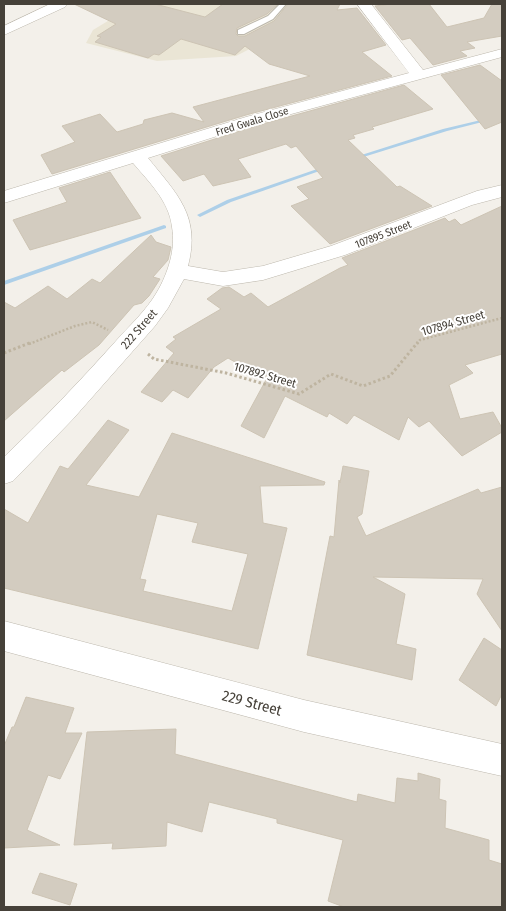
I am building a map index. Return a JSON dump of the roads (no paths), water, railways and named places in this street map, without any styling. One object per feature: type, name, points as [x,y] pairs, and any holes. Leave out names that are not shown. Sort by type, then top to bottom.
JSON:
[{"type":"street","points":[[4,31],[60,4]]},
{"type":"street","points":[[364,4],[418,74]]},
{"type":"street","name":"Fred Gwala Close","points":[[4,197],[138,157],[252,120],[502,53]]},
{"type":"street","name":"222 Street","points":[[4,473],[99,376],[135,334],[161,303],[178,270],[183,242],[182,225],[174,205],[138,157]]},
{"type":"street","name":"107895 Street","points":[[178,270],[208,278],[229,279],[262,273],[298,264],[372,239],[459,204],[502,192]]},
{"type":"street","name":"229 Street","points":[[4,636],[304,716],[502,760]]},
{"type":"lane","points":[[241,32],[265,20],[280,9],[283,4]]},
{"type":"waterway","points":[[355,158],[445,130],[502,116]]},
{"type":"waterway","points":[[200,215],[229,201],[325,168]]},
{"type":"waterway","points":[[4,283],[164,227]]}]
